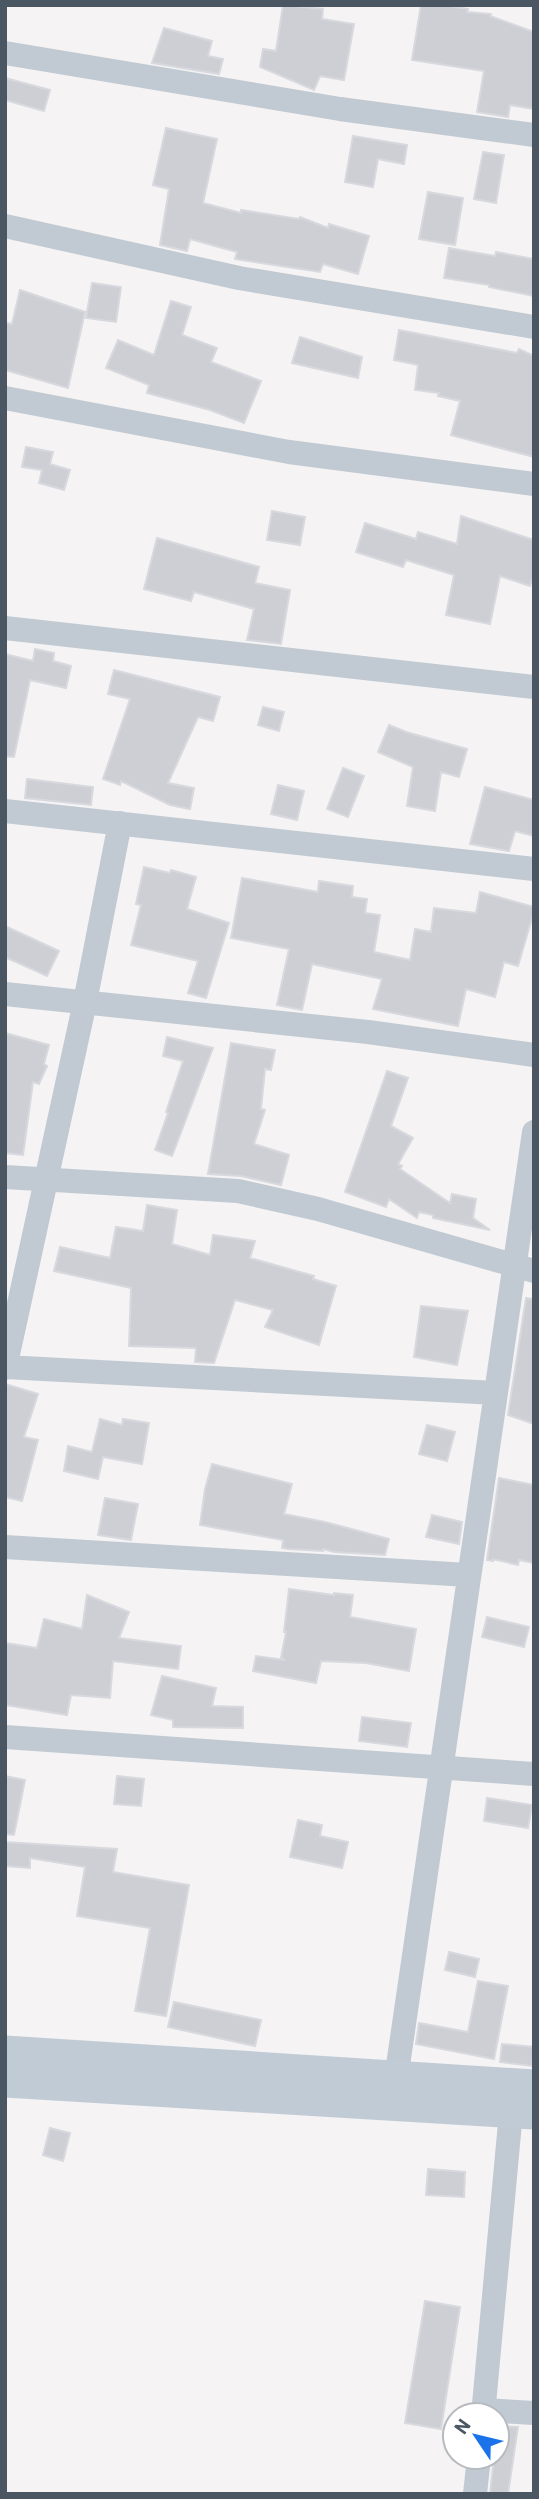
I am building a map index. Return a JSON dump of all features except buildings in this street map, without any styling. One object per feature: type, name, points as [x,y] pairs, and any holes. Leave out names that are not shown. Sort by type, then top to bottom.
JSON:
[{"type":"main road","points":[[5,2052],[534,2086]]},
{"type":"main road","points":[[5,2081],[522,2113]]},
{"type":"street","points":[[5,53],[340,109],[534,135]]},
{"type":"street","points":[[5,226],[239,278],[534,327]]},
{"type":"street","points":[[5,398],[289,452],[534,484]]},
{"type":"street","points":[[5,628],[534,687]]},
{"type":"street","points":[[5,811],[534,869]]},
{"type":"street","points":[[120,823],[85,1002],[5,1367],[496,1393]]},
{"type":"street","points":[[5,994],[368,1032],[534,1055]]},
{"type":"street","points":[[396,2079],[496,1393],[524,1268],[534,1132]]},
{"type":"street","points":[[5,1177],[238,1191],[318,1209],[524,1268]]},
{"type":"street","points":[[5,1547],[468,1575]]},
{"type":"street","points":[[5,1737],[534,1774]]},
{"type":"street","points":[[484,2401],[522,2113]]},
{"type":"street","points":[[511,2413],[534,2413]]},
{"type":"street","points":[[475,2494],[477,2471]]}]
